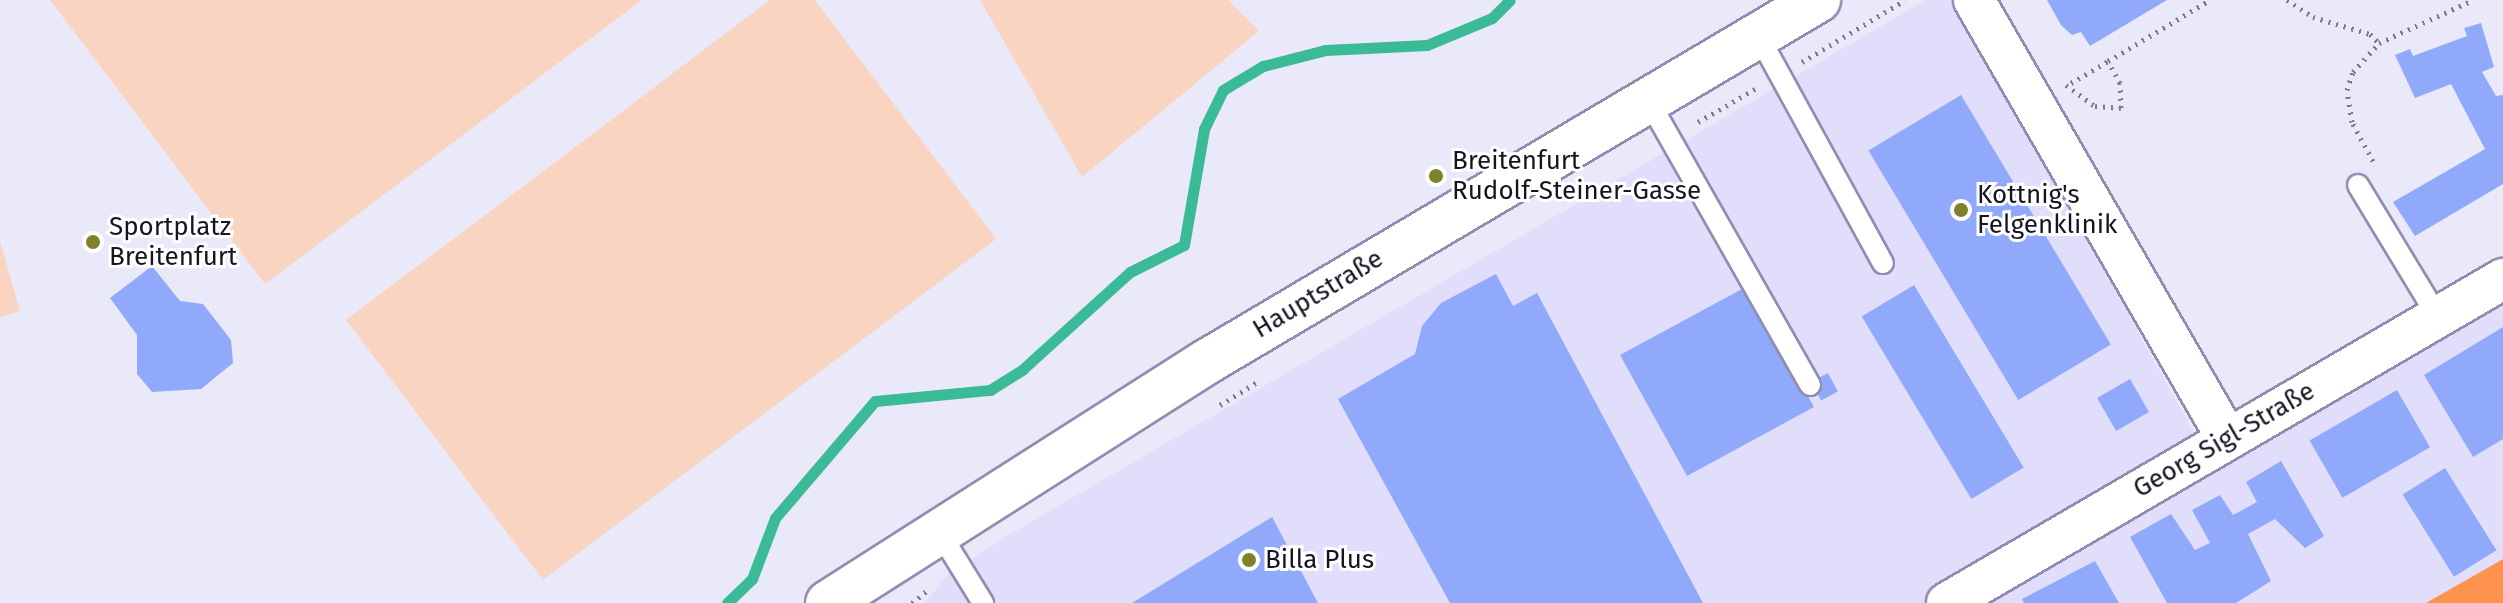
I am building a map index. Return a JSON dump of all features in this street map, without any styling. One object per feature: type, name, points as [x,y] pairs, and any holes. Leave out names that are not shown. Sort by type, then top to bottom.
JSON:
[{"type":"main road","name":"Hauptstraße","points":[[828,603],[946,544],[1647,98],[1818,0]]},
{"type":"street","points":[[1974,0],[2227,438]]},
{"type":"street","name":"Georg Sigl-Straße","points":[[1947,603],[2503,279]]},
{"type":"lane","points":[[1758,35],[1883,263]]},
{"type":"lane","points":[[1647,98],[1810,385]]},
{"type":"lane","points":[[2361,191],[2438,317]]},
{"type":"lane","points":[[946,544],[983,603]]},
{"type":"path","points":[[1670,138],[1905,0]]},
{"type":"path","points":[[2034,103],[2210,0]]},
{"type":"path","points":[[2287,0],[2313,17],[2370,34],[2379,43]]},
{"type":"path","points":[[2361,191],[2377,169],[2352,122],[2347,90],[2353,72],[2379,43],[2473,0]]},
{"type":"path","points":[[2071,83],[2095,106],[2121,108],[2120,83],[2108,61]]},
{"type":"path","points":[[1217,407],[1271,374]]},
{"type":"path","points":[[912,603],[946,544]]},
{"type":"shaded area","points":[[50,0],[642,0],[265,284]]},
{"type":"shaded area","points":[[770,0],[815,0],[996,239],[543,580],[346,320]]},
{"type":"shaded area","points":[[980,0],[1228,0],[1259,31],[1082,177]]},
{"type":"shaded area","points":[[1926,0],[1955,0],[2195,435],[2503,259],[2503,559],[2426,603],[925,603],[947,575],[1012,533]]},
{"type":"shaded area","points":[[0,241],[20,311],[0,317]]},
{"type":"shaded area","points":[[2503,559],[2503,603],[2426,603]]},
{"type":"building","points":[[2047,0],[2167,0],[2090,46],[2081,32],[2072,35],[2061,25]]},
{"type":"building","points":[[2481,23],[2494,67],[2482,72],[2496,96],[2503,95],[2503,184],[2415,236],[2393,202],[2485,149],[2451,84],[2415,98],[2395,55],[2410,49],[2413,56],[2467,36],[2464,28]]},
{"type":"building","points":[[1961,95],[2111,344],[2018,400],[1868,151]]},
{"type":"building","points":[[152,266],[180,301],[203,304],[231,340],[233,363],[201,389],[152,392],[137,374],[137,335],[110,298]]},
{"type":"building","points":[[1496,274],[1513,306],[1537,293],[1703,603],[1450,603],[1338,399],[1415,354],[1422,326],[1441,303]]},
{"type":"building","points":[[1914,285],[2024,468],[1971,499],[1862,316]]},
{"type":"building","points":[[1742,289],[1761,311],[1814,407],[1687,476],[1620,355]]},
{"type":"building","points":[[2503,327],[2503,439],[2473,457],[2424,375]]},
{"type":"building","points":[[1828,373],[1838,392],[1821,400],[1811,382]]},
{"type":"building","points":[[2130,379],[2149,412],[2116,431],[2097,398]]},
{"type":"building","points":[[2397,390],[2430,447],[2343,498],[2310,440]]},
{"type":"building","points":[[2281,461],[2324,536],[2305,548],[2275,519],[2248,534],[2271,581],[2236,603],[2167,603],[2130,537],[2171,514],[2195,550],[2210,543],[2192,510],[2220,495],[2233,515],[2257,502],[2246,482]]},
{"type":"building","points":[[2445,468],[2496,550],[2454,577],[2403,494]]},
{"type":"building","name":"Billa Plus","points":[[1272,517],[1318,603],[1132,603]]},
{"type":"building","points":[[2095,561],[2119,603],[2024,603],[2022,599]]},
{"type":"waterway","points":[[727,603],[752,579],[775,518],[875,401],[990,390],[1023,369],[1130,272],[1184,245],[1204,129],[1223,90],[1263,66],[1326,50],[1427,45],[1492,18],[1510,0]]},
{"type":"place","name":"Breitenfurt Rudolf-Steiner-Gasse","points":[[1436,176]]},
{"type":"place","name":"Kottnig's Felgenklinik","points":[[1961,210]]},
{"type":"place","name":"Sportplatz Breitenfurt","points":[[93,242]]},
{"type":"place","name":"Billa Plus","points":[[1249,560]]}]
